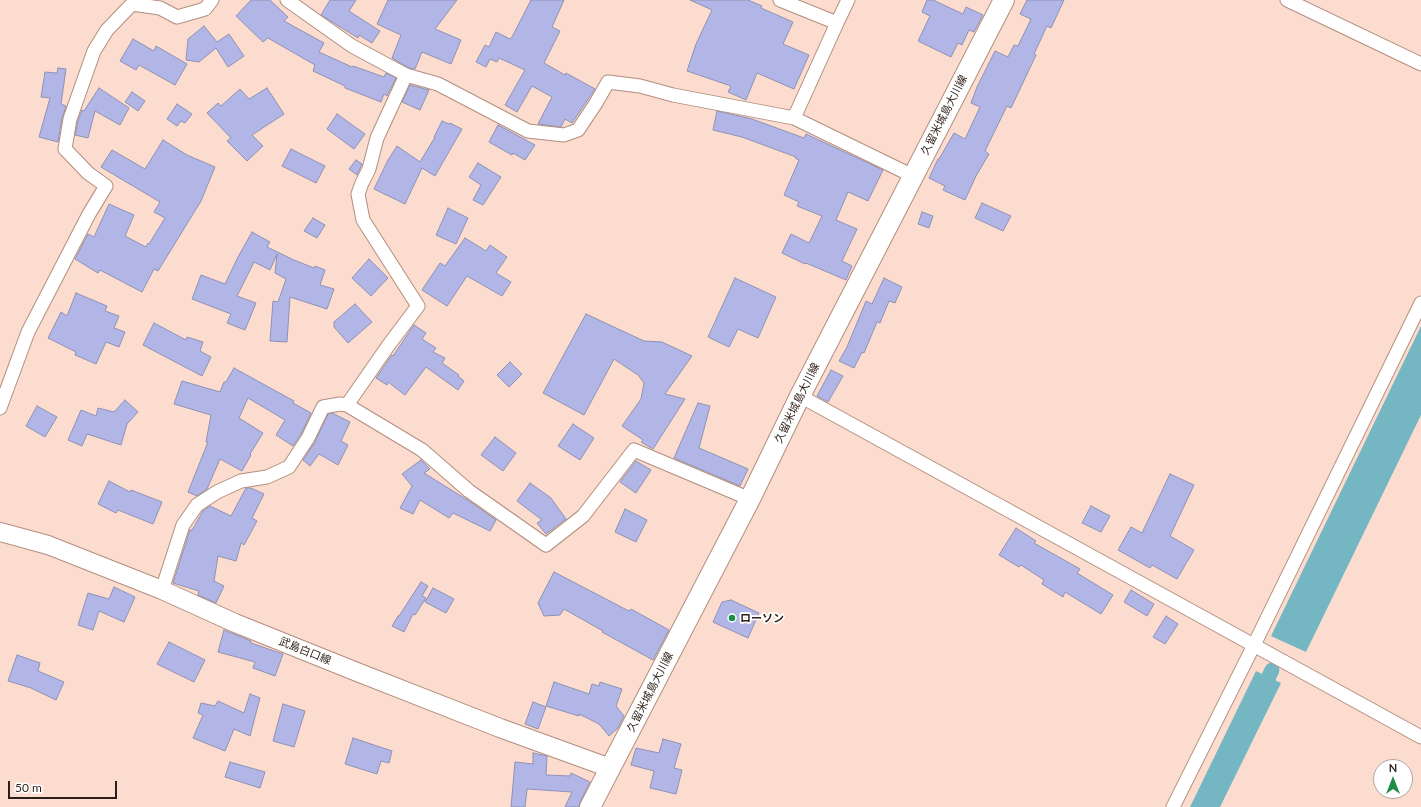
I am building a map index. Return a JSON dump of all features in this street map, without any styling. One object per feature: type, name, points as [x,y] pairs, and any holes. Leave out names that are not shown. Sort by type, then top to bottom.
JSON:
[{"type":"main road","name":"久留米城島大川線","points":[[590,807],[750,499],[800,396],[1004,0]]},
{"type":"main road","name":"武島白口線","points":[[0,532],[48,545],[162,590],[235,623],[356,672],[500,728],[610,768]]},
{"type":"street","points":[[0,408],[28,332],[89,214],[106,186],[88,173],[65,149],[70,119],[94,51],[107,30],[132,4],[160,8],[177,17],[205,9],[212,0]]},
{"type":"street","points":[[287,0],[352,46],[406,75],[438,84],[528,131],[564,135],[578,130],[608,82],[640,86],[673,95],[794,118],[913,176]]},
{"type":"street","points":[[780,0],[837,23]]},
{"type":"street","points":[[794,118],[848,0]]},
{"type":"street","points":[[1287,0],[1421,64]]},
{"type":"street","points":[[347,405],[418,306],[363,220],[358,194],[369,169],[377,138],[406,75]]},
{"type":"street","points":[[1173,807],[1421,303]]},
{"type":"street","points":[[800,396],[1421,737]]},
{"type":"street","points":[[162,590],[183,525],[197,505],[217,492],[241,481],[268,477],[289,467],[308,438],[323,407],[340,404],[347,405],[422,450],[469,491],[546,545],[583,516],[634,450],[750,499]]},
{"type":"water","points":[[1421,326],[1421,415],[1306,652],[1271,636]]},
{"type":"water","points":[[1256,671],[1281,683],[1220,807],[1190,807]]},
{"type":"building","points":[[251,0],[270,0],[288,17],[284,21],[324,43],[319,52],[352,67],[353,66],[384,77],[386,73],[396,78],[387,96],[384,94],[381,102],[345,88],[345,86],[313,71],[315,65],[268,38],[263,42],[236,16]]},
{"type":"building","points":[[330,0],[356,0],[349,11],[380,31],[372,43],[359,35],[358,38],[321,15]]},
{"type":"building","points":[[388,0],[457,0],[435,29],[461,40],[451,64],[422,52],[415,69],[409,68],[392,58],[401,35],[377,24]]},
{"type":"building","points":[[531,0],[564,0],[552,27],[560,31],[544,63],[595,89],[572,123],[565,119],[561,127],[538,124],[552,97],[532,86],[517,112],[505,105],[525,70],[499,58],[497,62],[490,59],[486,67],[476,62],[485,45],[489,47],[496,32],[510,39],[512,37]]},
{"type":"building","points":[[690,0],[748,0],[762,6],[761,8],[793,22],[783,44],[809,55],[794,89],[757,73],[746,100],[728,92],[731,86],[687,71],[696,44],[712,10]]},
{"type":"building","points":[[927,0],[933,0],[963,14],[966,7],[983,15],[974,32],[969,30],[962,45],[958,43],[951,57],[918,41],[930,16],[922,12]]},
{"type":"building","points":[[1027,0],[1064,0],[1051,28],[1047,26],[1034,54],[1036,55],[1011,108],[1007,106],[985,151],[989,154],[976,176],[965,200],[943,190],[945,186],[929,178],[938,159],[954,133],[965,139],[980,107],[971,103],[977,87],[995,51],[1008,57],[1014,45],[1018,46],[1031,19],[1020,14]]},
{"type":"building","points":[[204,26],[217,42],[229,34],[244,56],[228,67],[216,48],[199,62],[186,60],[188,39]]},
{"type":"building","points":[[133,39],[154,51],[156,46],[187,64],[175,85],[139,65],[136,70],[120,61]]},
{"type":"building","points":[[58,68],[66,69],[61,104],[66,106],[62,118],[58,142],[39,137],[50,98],[41,97],[45,72],[57,73]]},
{"type":"building","points":[[410,85],[429,90],[420,110],[402,102]]},
{"type":"building","points":[[99,88],[129,108],[120,125],[95,111],[88,138],[75,135],[82,110],[84,111]]},
{"type":"building","points":[[267,88],[284,114],[252,135],[263,146],[247,161],[227,141],[231,138],[207,113],[218,103],[221,106],[240,89],[249,99]]},
{"type":"building","points":[[132,92],[145,101],[138,111],[125,102]]},
{"type":"building","points":[[177,104],[192,114],[185,123],[181,121],[177,126],[167,119]]},
{"type":"building","points":[[717,111],[752,119],[804,138],[806,134],[883,170],[868,201],[848,192],[836,220],[857,229],[842,261],[852,266],[846,280],[782,253],[791,234],[809,243],[822,216],[797,206],[799,202],[784,195],[799,160],[795,158],[796,157],[742,137],[713,130]]},
{"type":"building","points":[[337,114],[365,134],[354,149],[327,129]]},
{"type":"building","points":[[442,121],[462,129],[435,176],[422,168],[405,204],[374,189],[388,160],[397,146],[420,162],[435,137]]},
{"type":"building","points":[[498,125],[535,145],[525,160],[513,153],[512,155],[489,142]]},
{"type":"building","points":[[163,140],[187,155],[215,167],[201,201],[158,271],[154,269],[142,292],[100,270],[98,273],[75,259],[88,234],[94,237],[109,204],[134,215],[125,236],[146,247],[148,243],[149,244],[165,218],[154,212],[160,202],[101,167],[112,150],[145,169]]},
{"type":"building","points":[[291,149],[325,166],[316,183],[282,166]]},
{"type":"building","points":[[356,160],[362,164],[357,175],[349,169]]},
{"type":"building","points":[[478,163],[501,177],[483,205],[473,200],[481,185],[469,177]]},
{"type":"building","points":[[982,203],[1011,216],[1003,231],[975,218]]},
{"type":"building","points":[[448,208],[468,218],[456,244],[436,235]]},
{"type":"building","points":[[922,212],[933,216],[929,228],[918,224]]},
{"type":"building","points":[[313,218],[325,225],[317,238],[304,231]]},
{"type":"building","points":[[252,232],[270,242],[267,247],[314,268],[315,266],[325,270],[320,285],[334,289],[327,309],[290,297],[287,342],[270,341],[273,301],[278,302],[286,279],[275,273],[277,254],[270,270],[254,262],[237,296],[256,303],[245,330],[227,323],[231,314],[192,299],[201,275],[225,284]]},
{"type":"building","points":[[465,238],[486,251],[490,245],[507,257],[496,273],[511,282],[502,296],[467,276],[447,306],[422,290],[440,263],[445,266]]},
{"type":"building","points":[[369,259],[388,278],[371,296],[352,278]]},
{"type":"building","points":[[735,278],[776,297],[758,338],[738,329],[729,347],[708,337]]},
{"type":"building","points":[[884,278],[902,287],[895,303],[889,301],[880,323],[877,322],[864,353],[862,352],[854,368],[839,361],[847,347],[866,301],[872,304]]},
{"type":"building","points":[[76,293],[107,306],[105,311],[119,316],[114,328],[125,332],[119,347],[106,342],[96,364],[75,355],[76,352],[48,338],[61,312],[67,316]]},
{"type":"building","points":[[355,304],[372,322],[348,343],[334,327],[334,322]]},
{"type":"building","points":[[586,314],[644,341],[662,342],[692,356],[665,394],[685,399],[653,449],[641,442],[643,440],[622,426],[641,399],[644,383],[638,375],[614,359],[584,415],[543,393]]},
{"type":"building","points":[[154,323],[186,340],[187,337],[203,342],[200,351],[211,357],[202,376],[143,345]]},
{"type":"building","points":[[414,325],[426,333],[422,339],[436,348],[433,352],[445,358],[442,363],[459,375],[458,376],[464,381],[458,390],[426,367],[405,395],[388,382],[387,385],[376,378]]},
{"type":"building","points":[[510,362],[522,374],[509,387],[497,375]]},
{"type":"building","points":[[234,368],[294,401],[293,403],[311,413],[301,434],[293,446],[276,435],[285,420],[248,398],[239,418],[263,433],[250,454],[251,455],[242,471],[220,459],[207,489],[197,496],[188,492],[208,442],[206,442],[211,415],[174,404],[182,381],[220,392],[224,382],[226,382]]},
{"type":"building","points":[[831,370],[843,376],[828,402],[817,396]]},
{"type":"building","points":[[125,400],[138,412],[127,424],[121,445],[87,434],[82,446],[68,440],[81,410],[96,416],[98,408],[114,412]]},
{"type":"building","points":[[698,403],[710,406],[699,448],[748,469],[740,486],[674,458]]},
{"type":"building","points":[[37,406],[57,417],[45,437],[26,426]]},
{"type":"building","points":[[332,413],[350,422],[341,441],[348,445],[338,465],[319,454],[310,466],[303,460],[315,442],[328,414]]},
{"type":"building","points":[[573,424],[594,438],[580,460],[558,446]]},
{"type":"building","points":[[495,437],[516,453],[503,471],[481,455]]},
{"type":"building","points":[[421,460],[430,469],[424,473],[496,520],[490,531],[453,513],[449,518],[420,500],[413,514],[400,508],[412,486],[402,474]]},
{"type":"building","points":[[636,461],[651,470],[636,493],[620,482]]},
{"type":"building","points":[[1170,474],[1194,485],[1170,536],[1194,550],[1177,579],[1152,565],[1150,568],[1118,550],[1131,527],[1142,533]]},
{"type":"building","points":[[109,481],[130,492],[131,490],[162,502],[153,524],[118,510],[116,513],[98,504]]},
{"type":"building","points":[[530,483],[551,498],[566,519],[546,534],[537,523],[542,520],[517,501]]},
{"type":"building","points":[[246,488],[251,488],[264,494],[252,518],[257,521],[244,545],[241,543],[236,561],[218,556],[214,581],[224,586],[216,603],[198,595],[199,591],[173,583],[190,530],[192,530],[203,511],[210,506],[231,516]]},
{"type":"building","points":[[1091,506],[1110,516],[1101,532],[1082,523]]},
{"type":"building","points":[[625,509],[647,520],[636,542],[615,532]]},
{"type":"building","points":[[1016,528],[1036,541],[1034,543],[1080,569],[1077,573],[1113,595],[1101,614],[1065,592],[1063,597],[1042,584],[1044,580],[1021,565],[1019,567],[999,555]]},
{"type":"building","points":[[554,572],[629,611],[631,609],[669,630],[653,660],[564,609],[560,615],[544,616],[538,603]]},
{"type":"building","points":[[421,582],[428,586],[422,596],[426,598],[415,615],[413,614],[404,632],[392,626]]},
{"type":"building","points":[[114,587],[135,597],[124,622],[99,611],[93,630],[78,625],[88,593],[109,599]]},
{"type":"building","points":[[433,588],[454,599],[446,613],[425,602]]},
{"type":"building","points":[[1131,590],[1154,604],[1147,616],[1124,602]]},
{"type":"building","points":[[731,600],[759,613],[748,638],[713,622],[722,602]]},
{"type":"building","points":[[1166,616],[1178,624],[1165,644],[1153,637]]},
{"type":"building","points":[[224,630],[251,641],[251,643],[283,654],[275,676],[253,668],[255,662],[218,652]]},
{"type":"building","points":[[169,642],[205,660],[194,682],[157,664]]},
{"type":"building","points":[[17,655],[40,663],[38,671],[64,682],[56,700],[31,688],[8,681]]},
{"type":"building","points":[[554,682],[589,694],[592,684],[599,686],[600,682],[622,689],[616,706],[624,716],[618,728],[609,736],[599,724],[579,714],[579,716],[546,706]]},
{"type":"building","points":[[250,694],[260,698],[250,736],[234,729],[225,751],[193,738],[203,715],[198,713],[201,703],[215,706],[218,701],[244,713]]},
{"type":"building","points":[[533,702],[546,707],[538,729],[525,724]]},
{"type":"building","points":[[283,704],[305,711],[294,747],[273,741]]},
{"type":"building","points":[[353,738],[392,751],[389,763],[381,761],[377,774],[345,764]]},
{"type":"building","points":[[663,739],[681,744],[674,768],[682,770],[676,794],[650,788],[654,771],[631,765],[636,748],[659,753]]},
{"type":"building","points":[[533,753],[547,756],[546,775],[570,776],[571,773],[590,782],[579,807],[565,807],[572,792],[527,789],[525,807],[511,807],[515,762],[533,764]]},
{"type":"building","points":[[230,762],[265,772],[260,788],[225,777]]},
{"type":"waterway","points":[[1260,695],[1272,670]]},
{"type":"place","name":"ローソン","points":[[732,618]]}]
